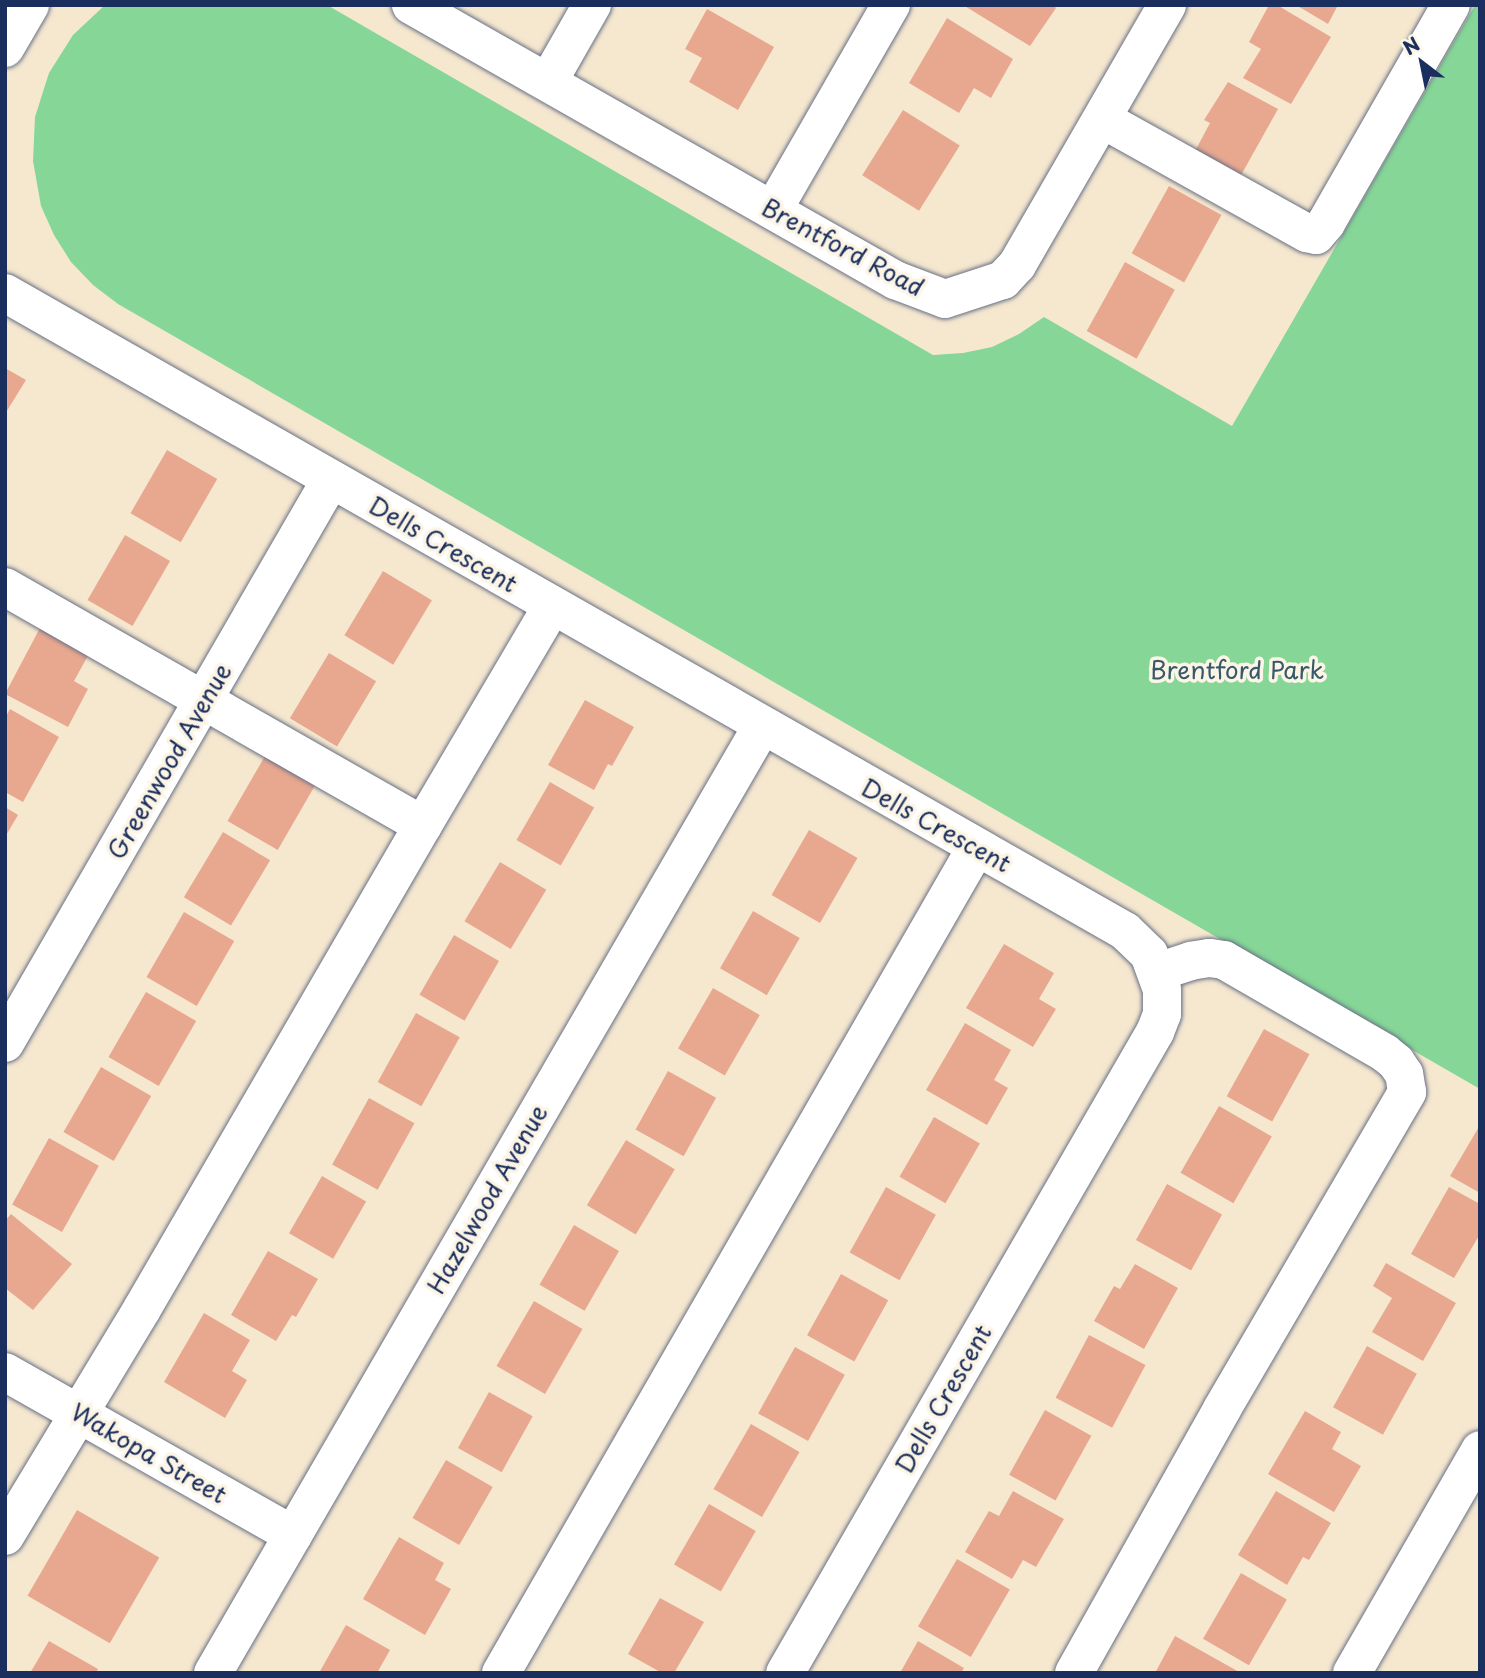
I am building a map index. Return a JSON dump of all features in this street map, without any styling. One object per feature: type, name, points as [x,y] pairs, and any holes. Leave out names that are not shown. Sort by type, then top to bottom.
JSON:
[{"type":"street","points":[[5,48],[30,5]]},
{"type":"street","name":"Brentford Road","points":[[411,5],[895,280],[945,299],[1003,280],[1017,265],[1167,5]]},
{"type":"street","points":[[548,82],[592,5]]},
{"type":"street","points":[[773,210],[891,5]]},
{"type":"street","points":[[1102,119],[1307,233],[1316,235],[1326,223],[1451,5]]},
{"type":"street","name":"Dells Crescent","points":[[5,293],[1125,931],[1149,954],[1162,989],[1162,1014],[1155,1032],[785,1673]]},
{"type":"street","name":"Greenwood Avenue","points":[[5,1044],[331,479]]},
{"type":"street","points":[[5,587],[423,825]]},
{"type":"street","points":[[5,1536],[552,606]]},
{"type":"street","name":"Hazelwood Avenue","points":[[213,1673],[762,726]]},
{"type":"street","points":[[501,1673],[976,848]]},
{"type":"street","points":[[1074,1673],[1222,1409],[1407,1092],[1404,1074],[1396,1062],[1385,1053],[1224,960],[1209,958],[1191,961],[1157,972]]},
{"type":"street","name":"Wakopa Street","points":[[5,1372],[293,1535]]},
{"type":"street","points":[[1352,1673],[1480,1450]]},
{"type":"green space","name":"Brentford Park","points":[[105,5],[327,5],[933,355],[992,347],[1019,334],[1044,317],[1232,426],[1475,5],[1480,5],[1480,1089],[118,304],[93,285],[71,262],[54,235],[41,206],[33,161],[35,117],[49,73],[73,35]]},
{"type":"building","points":[[963,5],[1053,5],[1056,8],[1030,46]]},
{"type":"building","points":[[1269,5],[1277,5],[1331,37],[1291,104],[1243,78],[1261,49],[1249,42]]},
{"type":"building","points":[[1296,5],[1338,5],[1328,24]]},
{"type":"building","points":[[707,9],[774,47],[738,110],[689,82],[702,58],[685,49]]},
{"type":"building","points":[[947,18],[1013,59],[991,98],[974,88],[959,113],[909,83]]},
{"type":"building","points":[[1228,82],[1278,109],[1240,177],[1195,151],[1210,123],[1204,120]]},
{"type":"building","points":[[903,110],[960,146],[919,211],[862,175]]},
{"type":"building","points":[[1169,186],[1221,215],[1184,282],[1132,253]]},
{"type":"building","points":[[1125,262],[1175,290],[1137,359],[1087,331]]},
{"type":"building","points":[[5,368],[26,380],[5,414]]},
{"type":"building","points":[[167,450],[217,479],[181,542],[131,513]]},
{"type":"building","points":[[125,535],[170,561],[133,626],[88,600]]},
{"type":"building","points":[[383,571],[432,600],[393,665],[344,635]]},
{"type":"building","points":[[41,626],[90,652],[74,681],[88,689],[68,727],[5,694]]},
{"type":"building","points":[[329,653],[376,681],[337,746],[290,718]]},
{"type":"building","points":[[585,700],[634,727],[612,766],[608,764],[594,790],[548,765]]},
{"type":"building","points":[[10,709],[59,737],[23,802],[5,792],[5,718]]},
{"type":"building","points":[[265,756],[315,785],[278,850],[227,821]]},
{"type":"building","points":[[550,782],[594,808],[561,866],[516,840]]},
{"type":"building","points":[[5,807],[18,815],[5,837]]},
{"type":"building","points":[[809,830],[857,858],[820,923],[772,895]]},
{"type":"building","points":[[223,832],[270,860],[231,925],[184,897]]},
{"type":"building","points":[[500,862],[546,890],[511,949],[464,921]]},
{"type":"building","points":[[753,911],[800,938],[767,995],[720,968]]},
{"type":"building","points":[[184,912],[234,941],[197,1006],[146,977]]},
{"type":"building","points":[[454,935],[499,961],[465,1021],[420,995]]},
{"type":"building","points":[[1004,944],[1054,973],[1039,999],[1056,1009],[1033,1047],[966,1008]]},
{"type":"building","points":[[713,988],[760,1015],[725,1076],[678,1049]]},
{"type":"building","points":[[146,992],[196,1021],[159,1086],[109,1057]]},
{"type":"building","points":[[416,1013],[460,1037],[421,1106],[378,1082]]},
{"type":"building","points":[[965,1023],[1011,1050],[994,1080],[1008,1088],[987,1125],[926,1090]]},
{"type":"building","points":[[1264,1029],[1309,1054],[1272,1122],[1227,1096]]},
{"type":"building","points":[[101,1067],[151,1096],[114,1161],[64,1132]]},
{"type":"building","points":[[668,1071],[716,1098],[684,1156],[636,1130]]},
{"type":"building","points":[[369,1098],[414,1123],[378,1190],[332,1164]]},
{"type":"building","points":[[1219,1106],[1272,1136],[1233,1203],[1180,1173]]},
{"type":"building","points":[[934,1117],[980,1144],[945,1203],[900,1177]]},
{"type":"building","points":[[1480,1125],[1480,1193],[1450,1176]]},
{"type":"building","points":[[49,1138],[99,1166],[62,1232],[12,1204]]},
{"type":"building","points":[[626,1140],[675,1169],[636,1235],[587,1205]]},
{"type":"building","points":[[322,1176],[366,1202],[333,1259],[289,1233]]},
{"type":"building","points":[[1167,1184],[1222,1215],[1191,1271],[1136,1240]]},
{"type":"building","points":[[886,1187],[936,1215],[899,1280],[850,1253]]},
{"type":"building","points":[[1449,1187],[1480,1204],[1480,1234],[1454,1278],[1411,1254]]},
{"type":"building","points":[[11,1214],[72,1264],[33,1310],[5,1288],[5,1221]]},
{"type":"building","points":[[574,1225],[619,1251],[585,1311],[540,1285]]},
{"type":"building","points":[[268,1251],[318,1279],[296,1317],[292,1315],[276,1341],[231,1315]]},
{"type":"building","points":[[1386,1263],[1456,1303],[1423,1361],[1372,1332],[1392,1298],[1373,1286]]},
{"type":"building","points":[[1135,1264],[1178,1288],[1144,1349],[1094,1321],[1114,1286],[1120,1289]]},
{"type":"building","points":[[841,1274],[888,1300],[854,1361],[807,1335]]},
{"type":"building","points":[[534,1301],[582,1329],[545,1394],[496,1366]]},
{"type":"building","points":[[204,1313],[250,1340],[232,1371],[247,1380],[225,1418],[164,1382]]},
{"type":"building","points":[[1089,1335],[1146,1365],[1112,1428],[1056,1398]]},
{"type":"building","points":[[1367,1346],[1417,1374],[1383,1435],[1333,1407]]},
{"type":"building","points":[[795,1347],[845,1375],[808,1441],[758,1413]]},
{"type":"building","points":[[489,1392],[533,1416],[502,1472],[458,1448]]},
{"type":"building","points":[[1045,1410],[1091,1436],[1055,1500],[1009,1475]]},
{"type":"building","points":[[1305,1411],[1341,1432],[1332,1449],[1361,1466],[1334,1512],[1268,1474]]},
{"type":"building","points":[[751,1424],[799,1452],[762,1517],[714,1489]]},
{"type":"building","points":[[446,1460],[493,1487],[459,1545],[412,1518]]},
{"type":"building","points":[[1013,1491],[1064,1519],[1036,1567],[1023,1560],[1012,1579],[965,1552],[989,1511],[999,1516]]},
{"type":"building","points":[[1276,1491],[1331,1523],[1309,1560],[1303,1557],[1287,1585],[1238,1555]]},
{"type":"building","points":[[709,1504],[756,1531],[721,1592],[674,1565]]},
{"type":"building","points":[[77,1510],[159,1558],[110,1643],[28,1596]]},
{"type":"building","points":[[399,1537],[444,1563],[435,1580],[451,1589],[425,1635],[363,1599]]},
{"type":"building","points":[[957,1559],[1010,1590],[971,1657],[918,1627]]},
{"type":"building","points":[[1241,1573],[1287,1600],[1249,1665],[1203,1639]]},
{"type":"building","points":[[660,1598],[704,1622],[674,1673],[662,1673],[628,1654]]},
{"type":"building","points":[[346,1625],[390,1650],[377,1673],[319,1673]]},
{"type":"building","points":[[1175,1636],[1241,1673],[1155,1673]]},
{"type":"building","points":[[49,1641],[98,1669],[96,1673],[30,1673]]},
{"type":"building","points":[[918,1641],[964,1668],[961,1673],[900,1673]]}]
